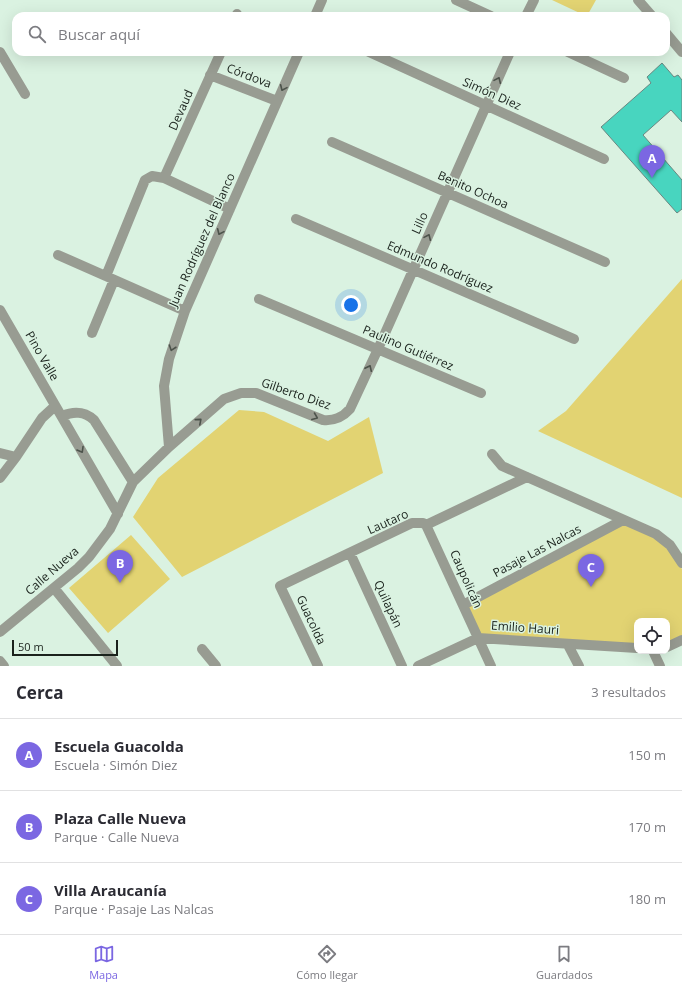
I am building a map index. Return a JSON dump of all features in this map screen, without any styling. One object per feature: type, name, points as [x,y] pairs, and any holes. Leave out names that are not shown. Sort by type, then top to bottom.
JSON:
[{"type":"street","points":[[317,12],[322,0]]},
{"type":"street","points":[[456,0],[482,12]]},
{"type":"street","points":[[528,12],[534,0]]},
{"type":"street","points":[[638,0],[648,12]]},
{"type":"street","points":[[670,38],[682,52]]},
{"type":"street","points":[[0,52],[25,94]]},
{"type":"street","name":"Devaud","points":[[164,178],[219,56]]},
{"type":"street","name":"Juan Rodríguez del Blanco","points":[[170,447],[164,386],[169,359],[185,311],[297,56]]},
{"type":"street","name":"Simón Diez","points":[[378,56],[604,159]]},
{"type":"street","name":"Lillo","points":[[353,403],[508,56]]},
{"type":"street","points":[[577,56],[624,78]]},
{"type":"street","name":"Córdova","points":[[210,75],[277,102]]},
{"type":"street","name":"Benito Ochoa","points":[[332,142],[605,262]]},
{"type":"street","points":[[92,333],[110,278],[146,180],[152,176],[164,178],[230,209]]},
{"type":"street","name":"Edmundo Rodríguez","points":[[296,220],[574,339]]},
{"type":"street","points":[[58,255],[185,311]]},
{"type":"street","name":"Paulino Gutiérrez","points":[[258,299],[480,393]]},
{"type":"street","name":"Pino Valle","points":[[0,310],[118,514]]},
{"type":"street","name":"Gilberto Diez","points":[[170,447],[224,399],[241,393],[256,393],[264,395],[323,420],[334,420],[340,418],[346,414],[353,403]]},
{"type":"street","points":[[0,478],[42,418],[56,406]]},
{"type":"street","points":[[62,416],[77,412],[90,416],[133,482]]},
{"type":"street","name":"Calle Nueva","points":[[0,632],[78,568],[89,557],[100,543],[118,514],[133,482],[170,447]]},
{"type":"street","points":[[0,453],[16,457]]},
{"type":"street","points":[[492,454],[502,466],[664,539],[674,550],[682,563]]},
{"type":"street","name":"Lautaro","points":[[280,586],[412,523],[423,523],[426,525],[527,477]]},
{"type":"street","name":"Pasaje Las Nalcas","points":[[463,605],[623,520]]},
{"type":"street","name":"Caupolicán","points":[[426,525],[491,666]]},
{"type":"street","name":"Quilapán","points":[[350,553],[402,666]]},
{"type":"street","name":"Guacolda","points":[[280,586],[318,666]]},
{"type":"street","points":[[54,588],[117,666]]},
{"type":"street","name":"Emilio Hauri","points":[[418,666],[478,638],[568,645],[634,648]]},
{"type":"street","points":[[670,646],[682,640]]},
{"type":"street","points":[[568,645],[578,666]]},
{"type":"street","points":[[202,649],[216,666]]},
{"type":"street","points":[[654,654],[660,666]]},
{"type":"street","points":[[0,661],[4,666]]},
{"type":"shaded area","points":[[552,0],[596,0],[589,12],[578,12]]},
{"type":"shaded area","points":[[682,279],[682,498],[538,431],[566,411]]},
{"type":"shaded area","points":[[239,410],[264,412],[328,441],[369,417],[383,473],[182,577],[133,517],[158,478]]},
{"type":"shaded area","points":[[622,522],[657,538],[670,548],[682,569],[682,637],[670,643],[670,618],[634,618],[634,646],[479,636],[465,606]]},
{"type":"shaded area","points":[[131,535],[170,579],[108,633],[69,588]]},
{"type":"building","points":[[662,63],[674,77],[678,75],[682,80],[682,122],[671,110],[643,135],[682,180],[682,209],[677,213],[601,127],[651,83],[647,77]]},
{"type":"place","name":"Escuela Guacolda","points":[[652,178]]},
{"type":"place","name":"Plaza Calle Nueva","points":[[120,583]]},
{"type":"place","name":"Villa Araucanía","points":[[591,587]]}]
